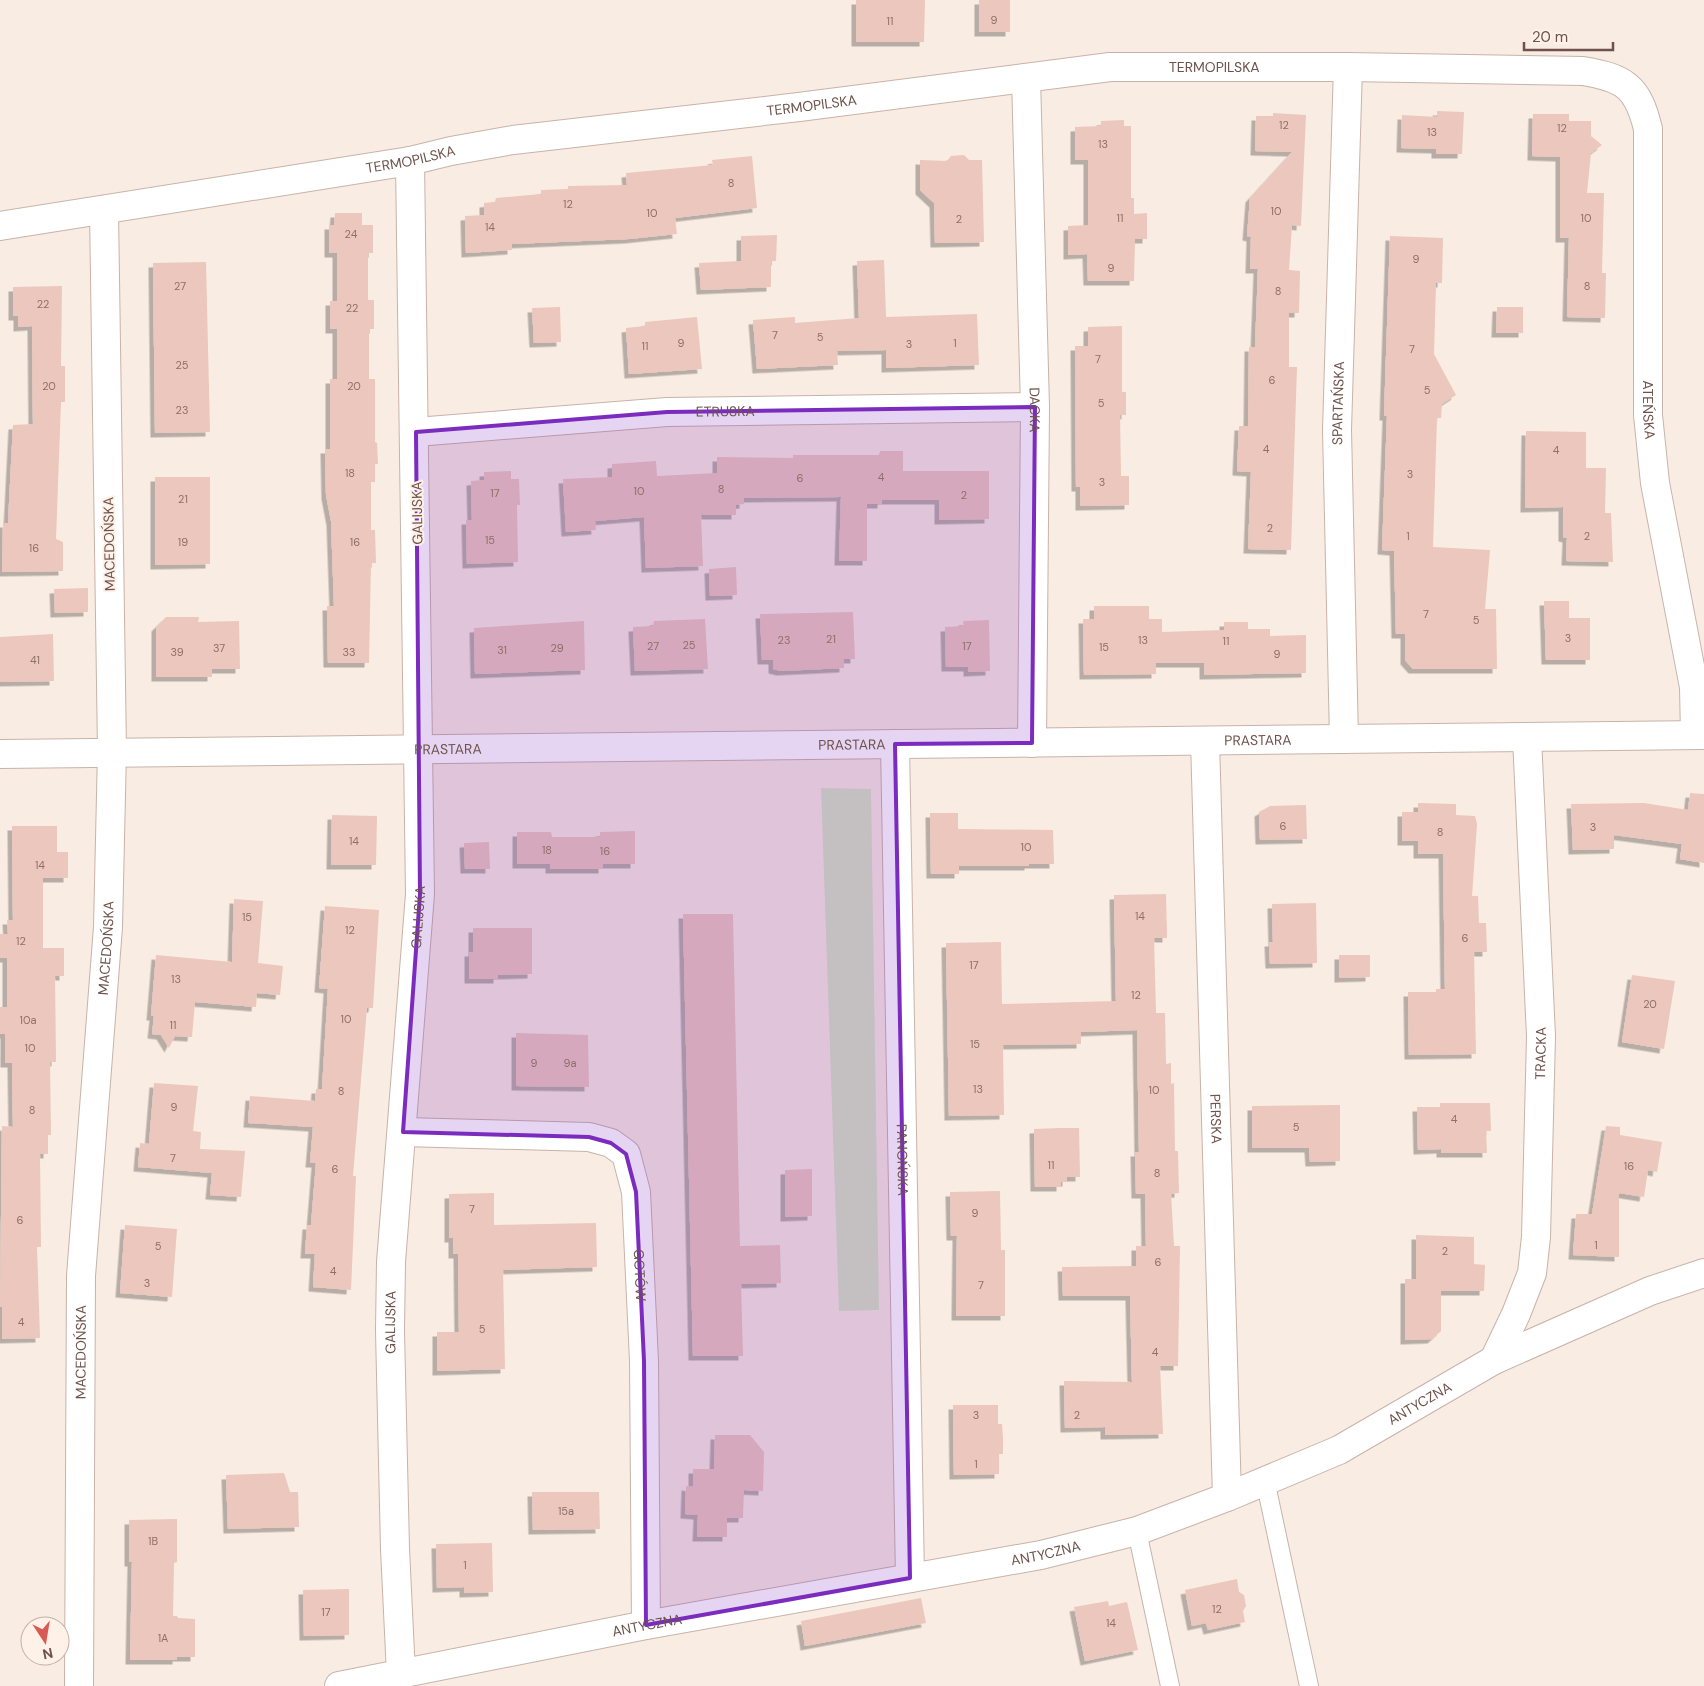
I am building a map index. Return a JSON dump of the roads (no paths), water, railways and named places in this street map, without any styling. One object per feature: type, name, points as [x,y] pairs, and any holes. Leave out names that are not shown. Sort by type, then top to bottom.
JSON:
[{"type":"street","name":"TERMOPILSKA","points":[[0,226],[410,161],[450,151],[513,140],[1110,67],[1348,67],[1583,71],[1606,75],[1628,87]]},
{"type":"street","name":"SPARTAŃSKA","points":[[1344,739],[1337,430],[1348,67]]},
{"type":"street","name":"DACKA","points":[[1026,78],[1035,407],[1032,743]]},
{"type":"street","name":"ATEŃSKA","points":[[1628,87],[1642,106],[1648,129],[1648,415],[1655,483],[1694,687],[1700,735]]},
{"type":"street","name":"GALIJSKA","points":[[400,1674],[390,1331],[391,1262],[403,1132],[420,894],[416,432],[410,161]]},
{"type":"street","name":"MACEDOŃSKA","points":[[79,1686],[81,1276],[108,927],[112,752],[104,210]]},
{"type":"street","name":"ETRUSKA","points":[[416,432],[667,412],[1035,407]]},
{"type":"street","name":"PRASTARA","points":[[0,754],[1700,735]]},
{"type":"street","name":"TRACKA","points":[[1494,1360],[1516,1314],[1532,1273],[1536,1237],[1541,1036],[1527,738]]},
{"type":"street","name":"PERSKA","points":[[1205,740],[1227,1497]]},
{"type":"street","name":"PANOŃSKA","points":[[895,744],[910,1578]]},
{"type":"street","name":"GOTÓW","points":[[403,1132],[589,1136],[611,1143],[626,1154],[636,1192],[644,1361],[646,1625]]},
{"type":"street","name":"ANTYCZNA","points":[[339,1686],[646,1625],[1041,1555],[1137,1531],[1227,1497],[1338,1450],[1494,1360],[1650,1291],[1704,1273]]},
{"type":"lane","points":[[1265,1480],[1309,1686]]},
{"type":"lane","points":[[1137,1531],[1170,1686]]}]
